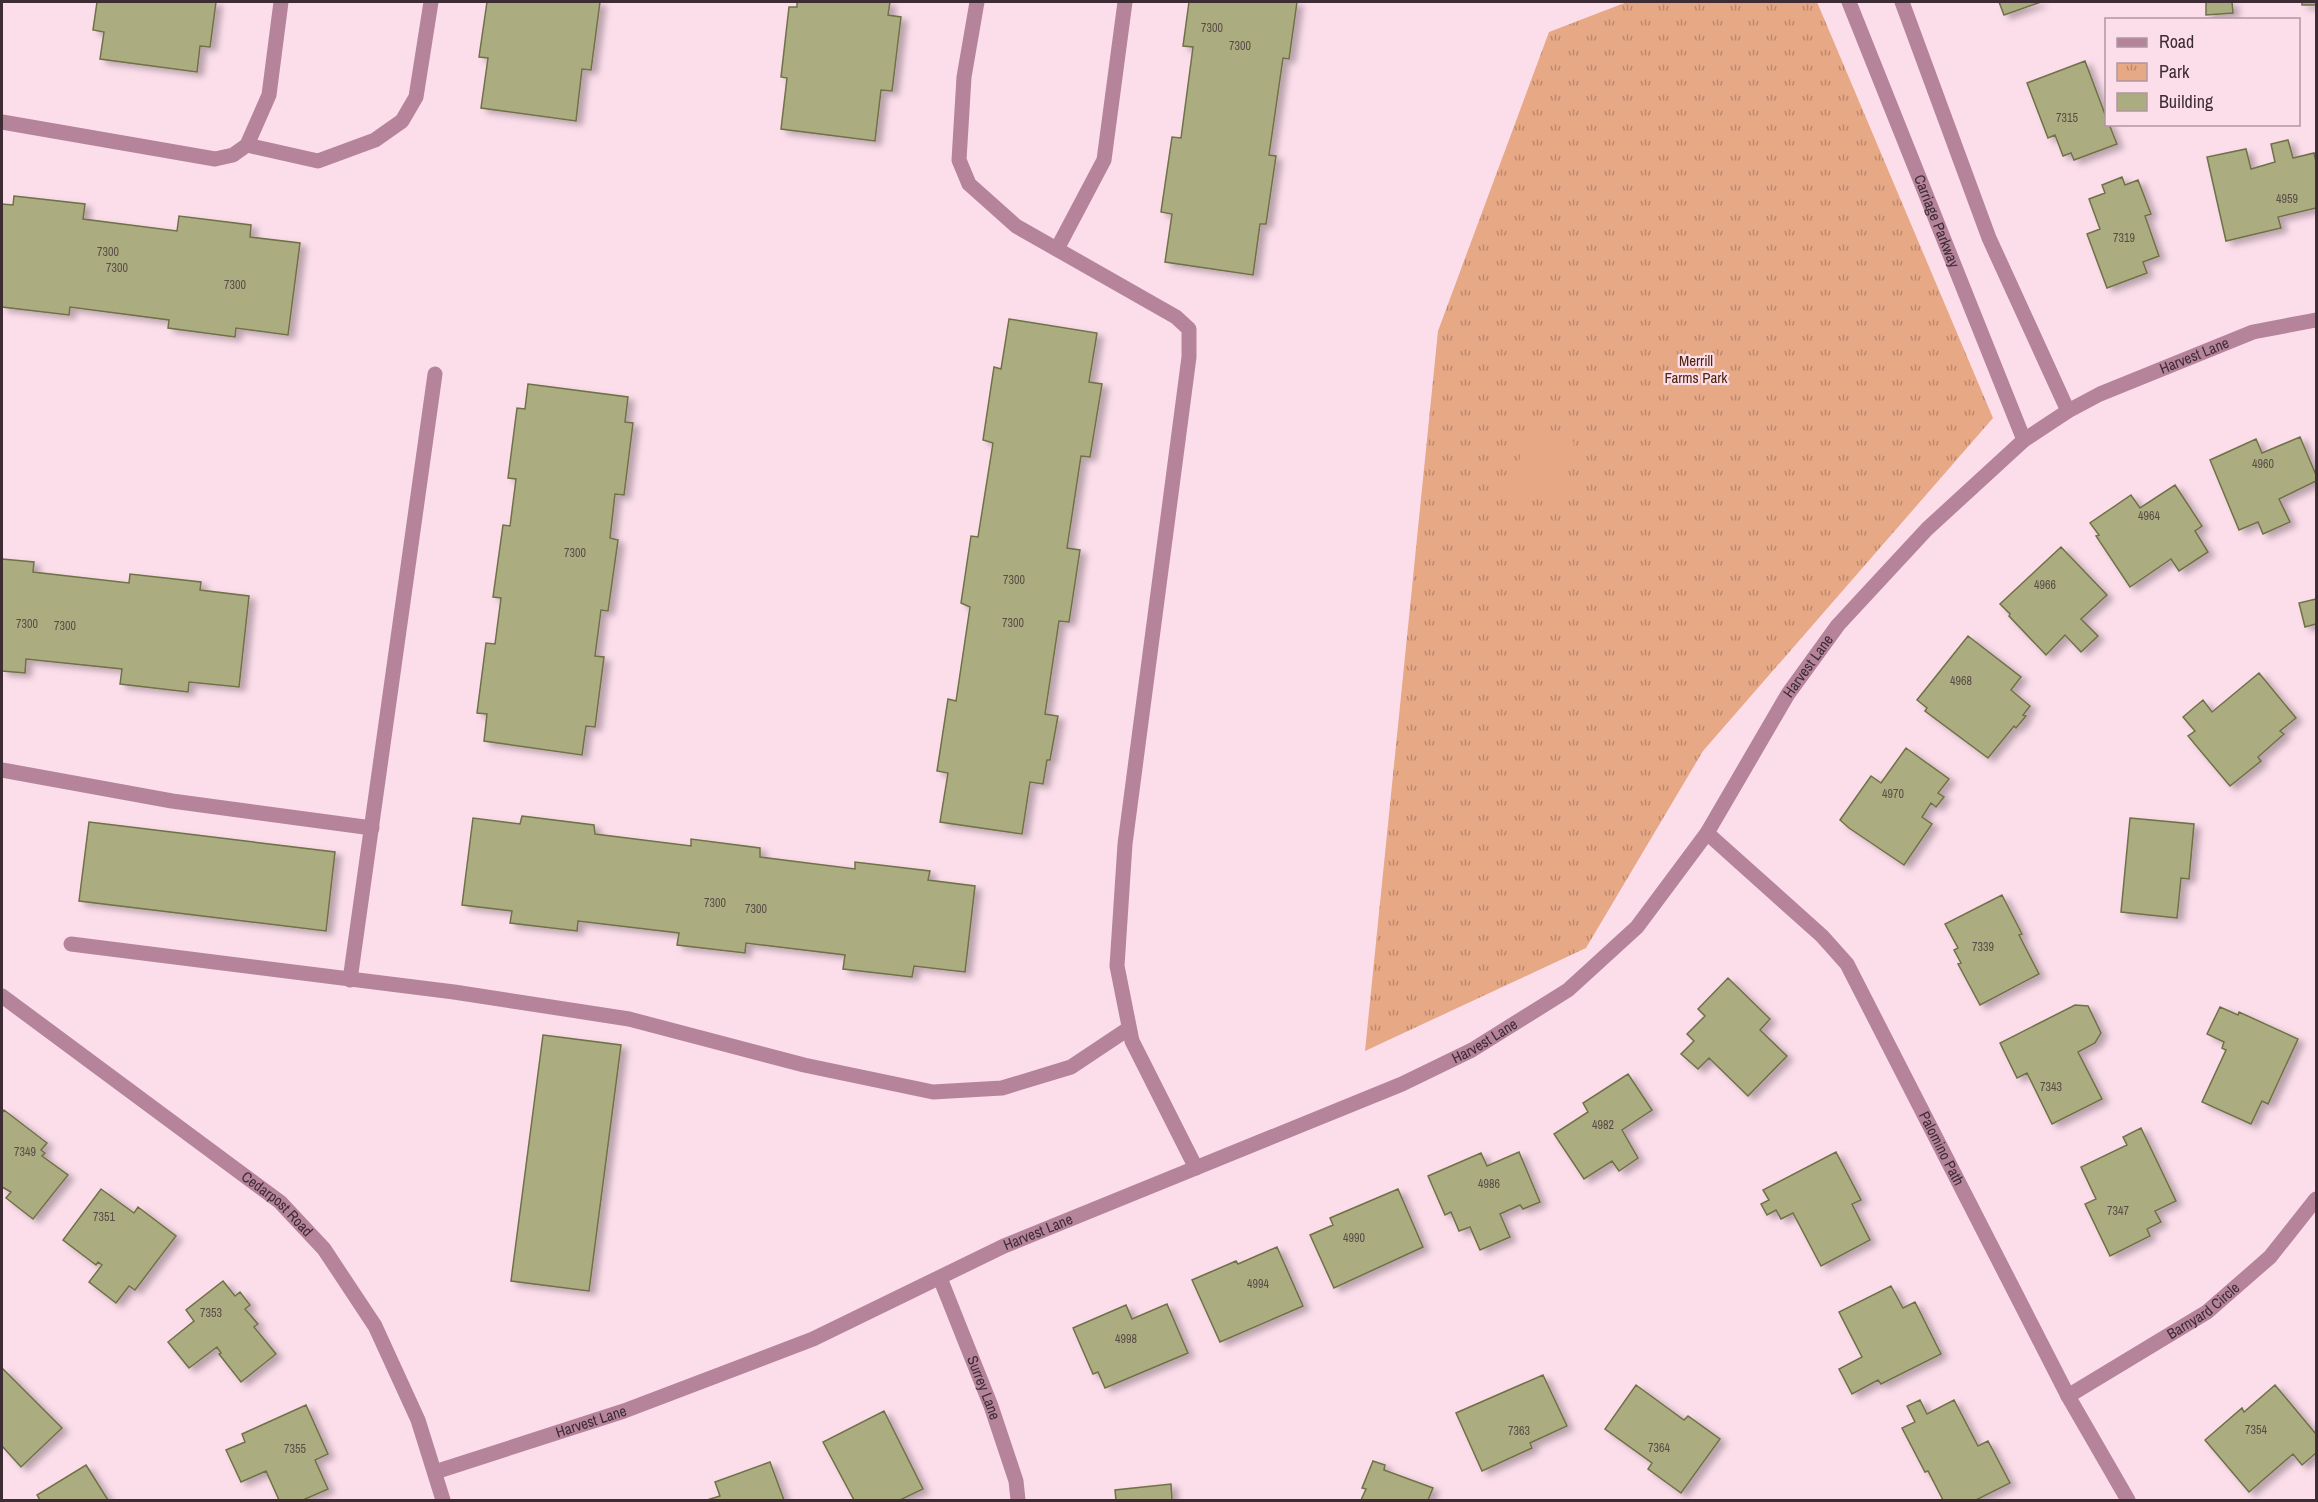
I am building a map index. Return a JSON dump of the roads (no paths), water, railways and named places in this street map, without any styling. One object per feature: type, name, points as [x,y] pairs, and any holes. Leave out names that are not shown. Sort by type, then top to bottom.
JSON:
[{"type":"street","points":[[2,122],[215,159],[233,155],[247,144],[269,95],[281,2]]},
{"type":"street","points":[[247,144],[318,162],[375,140],[402,121],[416,97],[431,2]]},
{"type":"street","points":[[977,2],[964,77],[959,160],[969,184],[1016,226],[1176,316],[1189,329],[1189,357],[1125,844],[1117,966],[1132,1041],[1196,1168]]},
{"type":"street","points":[[1057,249],[1104,160],[1125,2]]},
{"type":"street","name":"Carriage Parkway","points":[[1849,2],[2024,440]]},
{"type":"street","points":[[1902,2],[1989,238],[2068,411]]},
{"type":"street","name":"Harvest Lane","points":[[435,1472],[624,1411],[813,1339],[1004,1246],[1401,1084],[1472,1050],[1568,990],[1637,927],[1707,832],[1788,694],[1838,625],[1927,529],[2024,440],[2068,411],[2100,394],[2253,332],[2316,320]]},
{"type":"street","points":[[350,980],[435,374]]},
{"type":"street","points":[[2,770],[172,801],[372,828]]},
{"type":"street","name":"Palomino Path","points":[[1707,832],[1822,936],[1847,964],[2068,1396],[2128,1500]]},
{"type":"street","points":[[71,944],[454,992],[629,1019],[804,1065],[933,1092],[1002,1088],[1071,1067],[1128,1029]]},
{"type":"street","name":"Cedarpost Road","points":[[2,996],[280,1202],[324,1249],[375,1326],[418,1420],[443,1500]]},
{"type":"street","name":"Barnyard Circle","points":[[2068,1396],[2207,1312],[2270,1257],[2316,1199]]},
{"type":"street","name":"Surrey Lane","points":[[940,1278],[991,1406],[1016,1481],[1017,1500]]},
{"type":"park label","name":"Merrill Farms Park","points":[[1696,370]]}]
